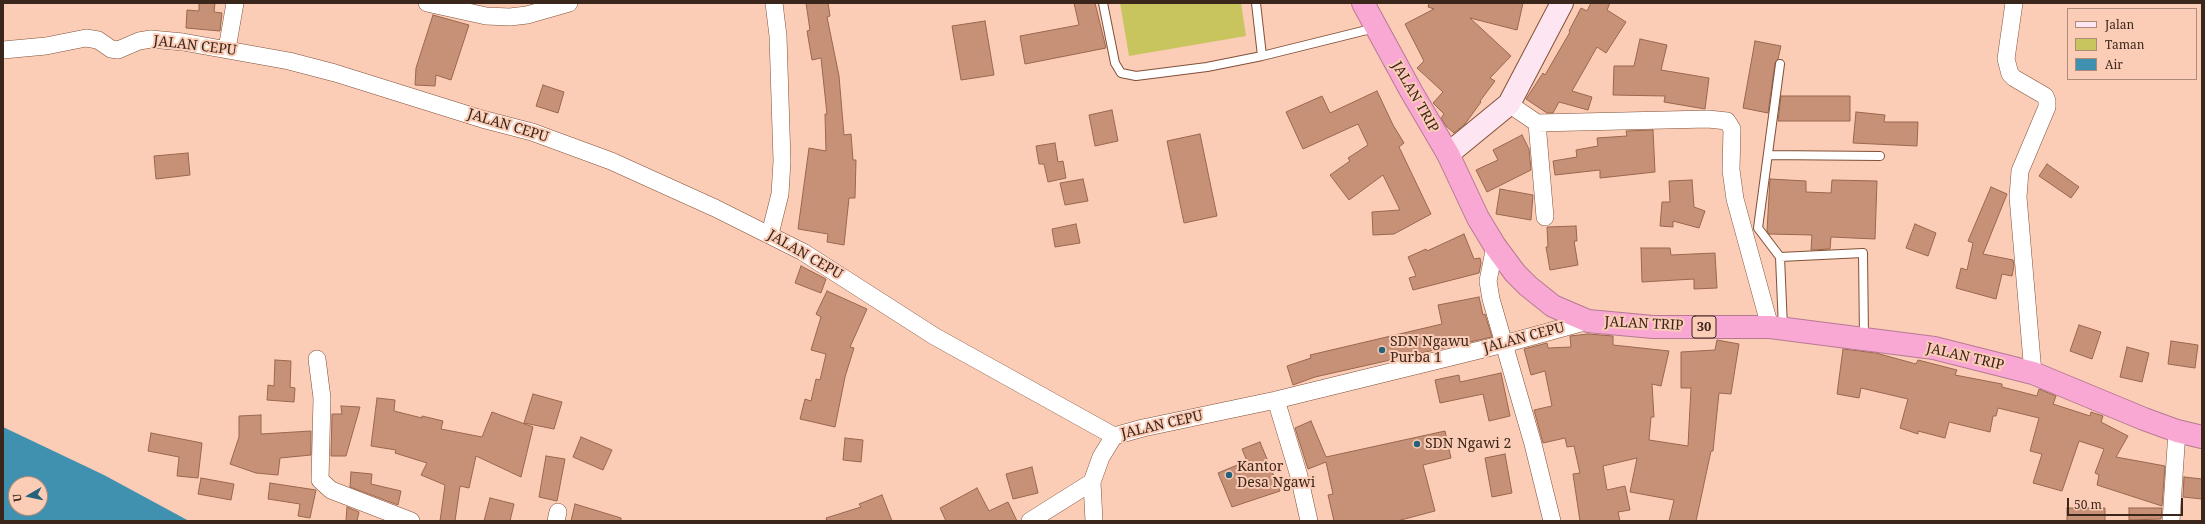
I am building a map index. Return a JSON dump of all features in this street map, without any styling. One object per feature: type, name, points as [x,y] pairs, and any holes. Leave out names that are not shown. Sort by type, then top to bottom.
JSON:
[{"type":"highway","name":"JALAN TRIP","points":[[1363,3],[1448,154],[1478,218],[1495,246],[1515,273],[1528,286],[1554,306],[1588,321],[1653,327],[1776,328],[1934,348],[2033,373],[2102,403],[2177,431],[2202,437]]},
{"type":"main road","points":[[1448,154],[1509,104],[1562,3]]},
{"type":"street","points":[[227,49],[235,3]]},
{"type":"street","points":[[427,3],[486,16],[527,14],[569,3]]},
{"type":"street","points":[[770,234],[780,194],[782,161],[778,36],[774,3]]},
{"type":"street","points":[[2014,3],[2006,60],[2010,74],[2014,78],[2045,96],[2047,101],[2047,107],[2020,171],[2018,197],[2033,373]]},
{"type":"street","name":"JALAN CEPU","points":[[3,50],[46,46],[86,38],[98,40],[111,49],[125,48],[139,41],[151,39],[227,49],[288,61],[335,73],[482,119],[532,132],[611,161],[770,234],[809,256],[934,336],[1114,436],[1143,428],[1276,400],[1504,344],[1588,321]]},
{"type":"street","points":[[1509,104],[1537,123],[1708,119],[1727,121],[1732,129],[1731,170],[1735,199],[1776,328]]},
{"type":"street","points":[[1537,123],[1545,217]]},
{"type":"street","points":[[1495,246],[1488,281],[1552,521]]},
{"type":"street","points":[[317,359],[322,398],[320,480],[331,490],[411,521]]},
{"type":"street","points":[[1276,400],[1299,476],[1309,521]]},
{"type":"street","points":[[2171,521],[2177,431]]},
{"type":"street","points":[[1094,521],[1092,482],[1101,457],[1114,436]]},
{"type":"street","points":[[1030,521],[1092,482]]},
{"type":"lane","points":[[1103,3],[1115,63],[1122,74],[1136,76],[1207,67],[1262,56],[1376,28]]},
{"type":"lane","points":[[1256,3],[1262,56]]},
{"type":"lane","points":[[1776,328],[1780,257],[1758,228],[1780,64]]},
{"type":"lane","points":[[1768,155],[1880,156]]},
{"type":"lane","points":[[1780,257],[1863,253],[1864,339]]},
{"type":"green space","points":[[1120,3],[1241,3],[1246,36],[1129,56]]},
{"type":"water","points":[[3,427],[104,475],[189,521],[3,521]]},
{"type":"building","points":[[199,3],[215,3],[214,12],[222,13],[220,31],[186,28],[187,10],[199,11]]},
{"type":"building","points":[[806,3],[828,3],[830,16],[827,17],[839,76],[844,135],[851,134],[853,160],[856,160],[855,198],[849,198],[844,245],[827,242],[828,234],[798,229],[809,148],[826,151],[825,114],[827,114],[821,58],[812,60],[807,31],[810,30]]},
{"type":"building","points":[[1074,3],[1095,3],[1106,48],[1025,64],[1020,36],[1079,25]]},
{"type":"building","points":[[1429,3],[1523,3],[1517,30],[1470,18],[1511,56],[1490,78],[1495,81],[1465,124],[1454,133],[1446,126],[1441,118],[1444,114],[1433,103],[1443,92],[1417,68],[1424,61],[1405,24],[1434,9],[1428,7]]},
{"type":"building","points":[[1591,3],[1610,3],[1607,10],[1626,22],[1606,53],[1597,47],[1572,91],[1592,97],[1588,110],[1559,102],[1553,113],[1547,113],[1526,99],[1543,73],[1545,75],[1570,32],[1569,31],[1581,8],[1587,11]]},
{"type":"building","points":[[433,15],[469,25],[451,80],[436,75],[435,86],[415,85],[416,68]]},
{"type":"building","points":[[985,21],[994,75],[961,80],[952,26]]},
{"type":"building","points":[[1640,39],[1667,45],[1661,70],[1709,78],[1705,109],[1664,102],[1665,96],[1613,95],[1614,66],[1634,66]]},
{"type":"building","points":[[1755,41],[1781,46],[1778,59],[1775,63],[1768,113],[1743,108]]},
{"type":"building","points":[[543,85],[564,92],[558,113],[536,106]]},
{"type":"building","points":[[1377,91],[1393,125],[1404,143],[1399,147],[1431,214],[1394,234],[1373,235],[1372,212],[1400,210],[1383,175],[1349,200],[1330,175],[1350,161],[1348,158],[1368,145],[1358,124],[1303,149],[1286,112],[1322,96],[1330,113]]},
{"type":"building","points":[[1781,96],[1850,96],[1850,121],[1778,121]]},
{"type":"building","points":[[1112,110],[1118,141],[1095,146],[1089,115]]},
{"type":"building","points":[[1856,112],[1885,115],[1884,122],[1918,122],[1917,146],[1853,143]]},
{"type":"building","points":[[1653,130],[1655,172],[1600,178],[1600,170],[1555,175],[1553,161],[1577,157],[1576,150],[1598,146],[1597,138],[1627,136],[1626,131]]},
{"type":"building","points":[[1200,134],[1217,216],[1184,223],[1167,141]]},
{"type":"building","points":[[1522,135],[1529,149],[1531,170],[1487,192],[1476,170],[1498,160],[1493,150]]},
{"type":"building","points":[[1055,143],[1058,162],[1063,161],[1066,178],[1048,182],[1044,164],[1039,164],[1036,146]]},
{"type":"building","points":[[188,153],[190,175],[156,179],[154,156]]},
{"type":"building","points":[[2047,164],[2079,187],[2071,198],[2039,176]]},
{"type":"building","points":[[1083,179],[1088,201],[1065,205],[1060,183]]},
{"type":"building","points":[[1770,179],[1806,181],[1806,192],[1831,193],[1832,180],[1877,181],[1875,239],[1831,237],[1830,249],[1811,250],[1812,235],[1769,234],[1767,231]]},
{"type":"building","points":[[1692,180],[1694,207],[1705,211],[1699,228],[1673,221],[1673,227],[1660,226],[1662,202],[1670,202],[1669,181]]},
{"type":"building","points":[[1991,187],[2007,194],[1983,254],[2013,260],[2014,266],[2012,276],[2002,274],[1996,299],[1956,288],[1961,268],[1967,270],[1973,243],[1968,241]]},
{"type":"building","points":[[1500,189],[1533,195],[1531,220],[1496,214]]},
{"type":"building","points":[[1076,224],[1080,243],[1055,247],[1052,229]]},
{"type":"building","points":[[1915,224],[1936,233],[1928,256],[1906,248]]},
{"type":"building","points":[[1576,226],[1577,241],[1574,241],[1578,265],[1550,270],[1546,247],[1548,247],[1547,227]]},
{"type":"building","points":[[1464,234],[1474,259],[1480,258],[1481,263],[1479,273],[1413,290],[1409,278],[1416,276],[1408,257],[1426,249],[1427,251]]},
{"type":"building","points":[[1641,248],[1670,248],[1671,255],[1715,253],[1717,288],[1694,289],[1694,279],[1642,282]]},
{"type":"building","points":[[801,266],[826,279],[821,293],[795,283]]},
{"type":"building","points":[[827,291],[867,309],[850,347],[854,348],[845,377],[835,427],[800,419],[805,399],[811,401],[816,379],[820,380],[826,354],[811,350],[821,317],[816,314]]},
{"type":"building","name":"SDN Ngawu Purba 1","points":[[1479,297],[1483,315],[1485,314],[1492,337],[1315,377],[1293,385],[1287,366],[1311,358],[1310,355],[1442,324],[1438,305]]},
{"type":"building","points":[[2079,325],[2101,332],[2092,359],[2070,351]]},
{"type":"building","points":[[1588,334],[1613,336],[1613,345],[1669,351],[1661,386],[1652,384],[1654,417],[1651,417],[1649,440],[1688,446],[1691,388],[1681,388],[1681,352],[1715,350],[1717,340],[1739,344],[1731,394],[1719,393],[1713,451],[1711,451],[1696,521],[1669,521],[1674,500],[1630,492],[1637,458],[1603,466],[1607,490],[1625,486],[1630,510],[1618,512],[1620,521],[1580,521],[1573,474],[1580,473],[1574,446],[1567,447],[1565,438],[1543,443],[1534,410],[1552,406],[1545,371],[1531,375],[1524,349],[1547,343],[1548,348],[1571,347],[1570,336]]},
{"type":"building","points":[[2171,341],[2198,345],[2195,368],[2168,364]]},
{"type":"building","points":[[2127,347],[2149,353],[2142,382],[2120,377]]},
{"type":"building","points":[[1843,349],[1876,353],[1916,364],[1918,360],[1957,370],[1955,375],[2002,384],[2002,387],[2037,396],[2039,389],[2056,396],[2053,404],[2090,416],[2091,412],[2103,416],[2101,422],[2128,436],[2116,457],[2165,466],[2162,506],[2097,485],[2099,475],[2095,473],[2104,449],[2079,441],[2062,491],[2033,483],[2042,454],[2030,451],[2039,418],[1998,408],[1996,416],[1993,416],[1990,432],[1949,422],[1945,438],[1918,431],[1918,434],[1900,428],[1908,399],[1861,388],[1859,398],[1837,394]]},
{"type":"building","points":[[275,360],[291,361],[290,387],[295,388],[294,402],[267,400],[268,385],[274,386]]},
{"type":"building","points":[[1501,373],[1510,416],[1489,421],[1483,394],[1440,403],[1435,380],[1459,375],[1460,382]]},
{"type":"building","points":[[533,394],[562,402],[554,429],[524,423]]},
{"type":"building","points":[[377,398],[395,400],[394,411],[422,418],[422,416],[443,421],[441,429],[482,437],[492,412],[533,427],[521,477],[476,456],[469,488],[460,486],[455,521],[440,521],[445,485],[421,475],[427,463],[395,453],[396,450],[371,446]]},
{"type":"building","points":[[341,406],[360,407],[346,456],[331,456],[332,414],[342,414]]},
{"type":"building","points":[[261,415],[261,434],[311,431],[311,455],[280,458],[278,475],[256,473],[230,464],[239,437],[239,416]]},
{"type":"building","points":[[1311,421],[1326,457],[1445,431],[1451,458],[1423,465],[1435,511],[1397,521],[1334,521],[1328,495],[1333,494],[1326,462],[1308,469],[1295,428]]},
{"type":"building","points":[[151,433],[202,443],[198,478],[177,476],[179,457],[148,451]]},
{"type":"building","points":[[581,437],[612,450],[603,470],[573,457]]},
{"type":"building","points":[[845,438],[863,440],[861,462],[843,460]]},
{"type":"building","name":"Kantor Desa Ngawi","points":[[1260,442],[1280,491],[1232,507],[1218,473],[1247,461],[1242,449]]},
{"type":"building","points":[[1505,454],[1512,493],[1492,497],[1485,458]]},
{"type":"building","points":[[546,456],[565,459],[557,501],[539,497]]},
{"type":"building","points":[[1032,467],[1038,493],[1013,499],[1006,474]]},
{"type":"building","points":[[351,472],[372,474],[371,484],[401,491],[398,505],[350,487]]},
{"type":"building","points":[[2184,477],[2202,479],[2202,499],[2183,497]]},
{"type":"building","points":[[201,478],[234,484],[231,500],[198,494]]},
{"type":"building","points":[[270,483],[316,490],[310,518],[298,516],[300,504],[268,499]]},
{"type":"building","points":[[977,488],[989,511],[1008,502],[1017,521],[946,521],[940,508]]},
{"type":"building","points":[[882,495],[892,521],[827,521],[826,518],[861,507],[859,504]]},
{"type":"building","points":[[490,498],[514,504],[510,521],[484,521]]},
{"type":"building","points":[[575,504],[621,518],[621,521],[571,521]]},
{"type":"building","points":[[347,507],[359,512],[357,521],[346,521]]},
{"type":"building","points":[[2067,508],[2105,508],[2105,521],[2067,521]]},
{"type":"building","points":[[2129,508],[2162,508],[2161,519],[2129,520]]},
{"type":"place","name":"SDN Ngawu Purba 1","points":[[1382,350]]},
{"type":"place","name":"SDN Ngawi 2","points":[[1417,444]]},
{"type":"place","name":"Kantor Desa Ngawi","points":[[1229,475]]}]
